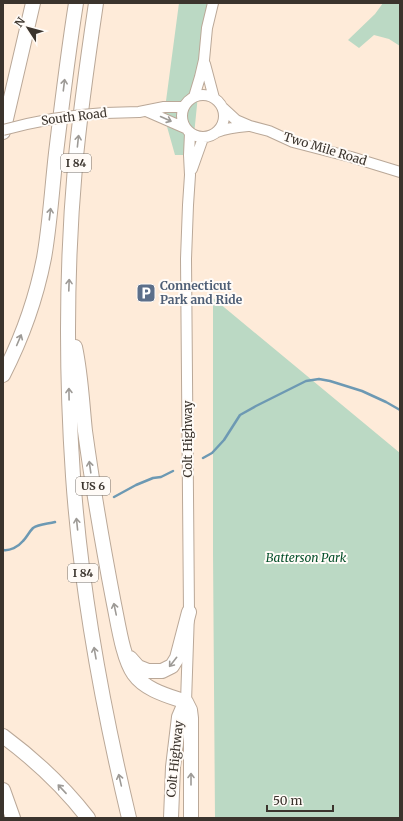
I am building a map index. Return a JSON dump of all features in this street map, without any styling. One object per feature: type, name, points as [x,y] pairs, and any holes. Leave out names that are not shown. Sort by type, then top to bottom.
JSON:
[{"type":"highway","points":[[3,131],[33,3]]},
{"type":"highway","points":[[3,375],[26,322],[36,292],[44,259],[61,108],[76,3]]},
{"type":"highway","name":"I 84","points":[[96,3],[84,86],[75,167],[70,249],[68,324],[70,427],[80,551],[89,620],[99,678],[129,818]]},
{"type":"highway","points":[[3,98],[23,47]]},
{"type":"highway","name":"US 6","points":[[68,324],[77,357],[85,430],[102,539],[123,647],[132,672],[138,678],[152,688],[186,702]]},
{"type":"highway","points":[[123,647],[142,670],[154,672],[162,671],[168,668],[174,664],[177,658],[189,612]]},
{"type":"highway","name":"Colt Highway","points":[[170,818],[174,755],[180,714],[186,702]]},
{"type":"highway","name":"Colt Highway","points":[[186,702],[190,710],[191,718],[191,818]]},
{"type":"highway","points":[[3,736],[41,767],[88,818]]},
{"type":"highway","points":[[3,790],[13,818]]},
{"type":"main road","points":[[194,98],[204,60],[207,28],[213,3]]},
{"type":"main road","points":[[204,60],[214,98]]},
{"type":"main road","points":[[200,95],[214,98],[223,108],[224,121],[221,128],[210,136],[203,138],[196,136],[187,130],[182,121],[184,107],[188,101],[200,95]]},
{"type":"main road","name":"South Road","points":[[3,131],[27,124],[59,118],[105,113],[146,111],[164,107],[184,107]]},
{"type":"main road","name":"Two Mile Road","points":[[223,108],[236,120],[250,126],[269,131],[293,142],[351,157],[400,172]]},
{"type":"main road","name":"South Road","points":[[146,111],[187,130]]},
{"type":"main road","name":"Two Mile Road","points":[[217,132],[234,127],[250,126]]},
{"type":"main road","name":"Colt Highway","points":[[186,702],[189,650],[189,612],[186,259],[190,175],[187,130]]},
{"type":"main road","name":"Colt Highway","points":[[190,175],[203,138]]},
{"type":"green space","points":[[179,3],[214,3],[199,85],[190,175],[186,155],[175,155],[164,116]]},
{"type":"green space","points":[[383,3],[400,3],[400,46],[389,39],[374,35],[359,48],[348,40],[375,14]]},
{"type":"green space","name":"Batterson Park","points":[[213,298],[400,453],[400,818],[215,818]]},
{"type":"waterway","points":[[203,458],[212,453],[224,440],[240,415],[306,381],[319,379],[330,381],[362,391],[400,410]]},
{"type":"waterway","points":[[114,497],[136,485],[153,478],[161,477],[173,471]]},
{"type":"waterway","points":[[3,550],[11,549],[19,545],[33,528],[55,522]]},
{"type":"place","name":"Connecticut Park and Ride","points":[[146,293]]}]
